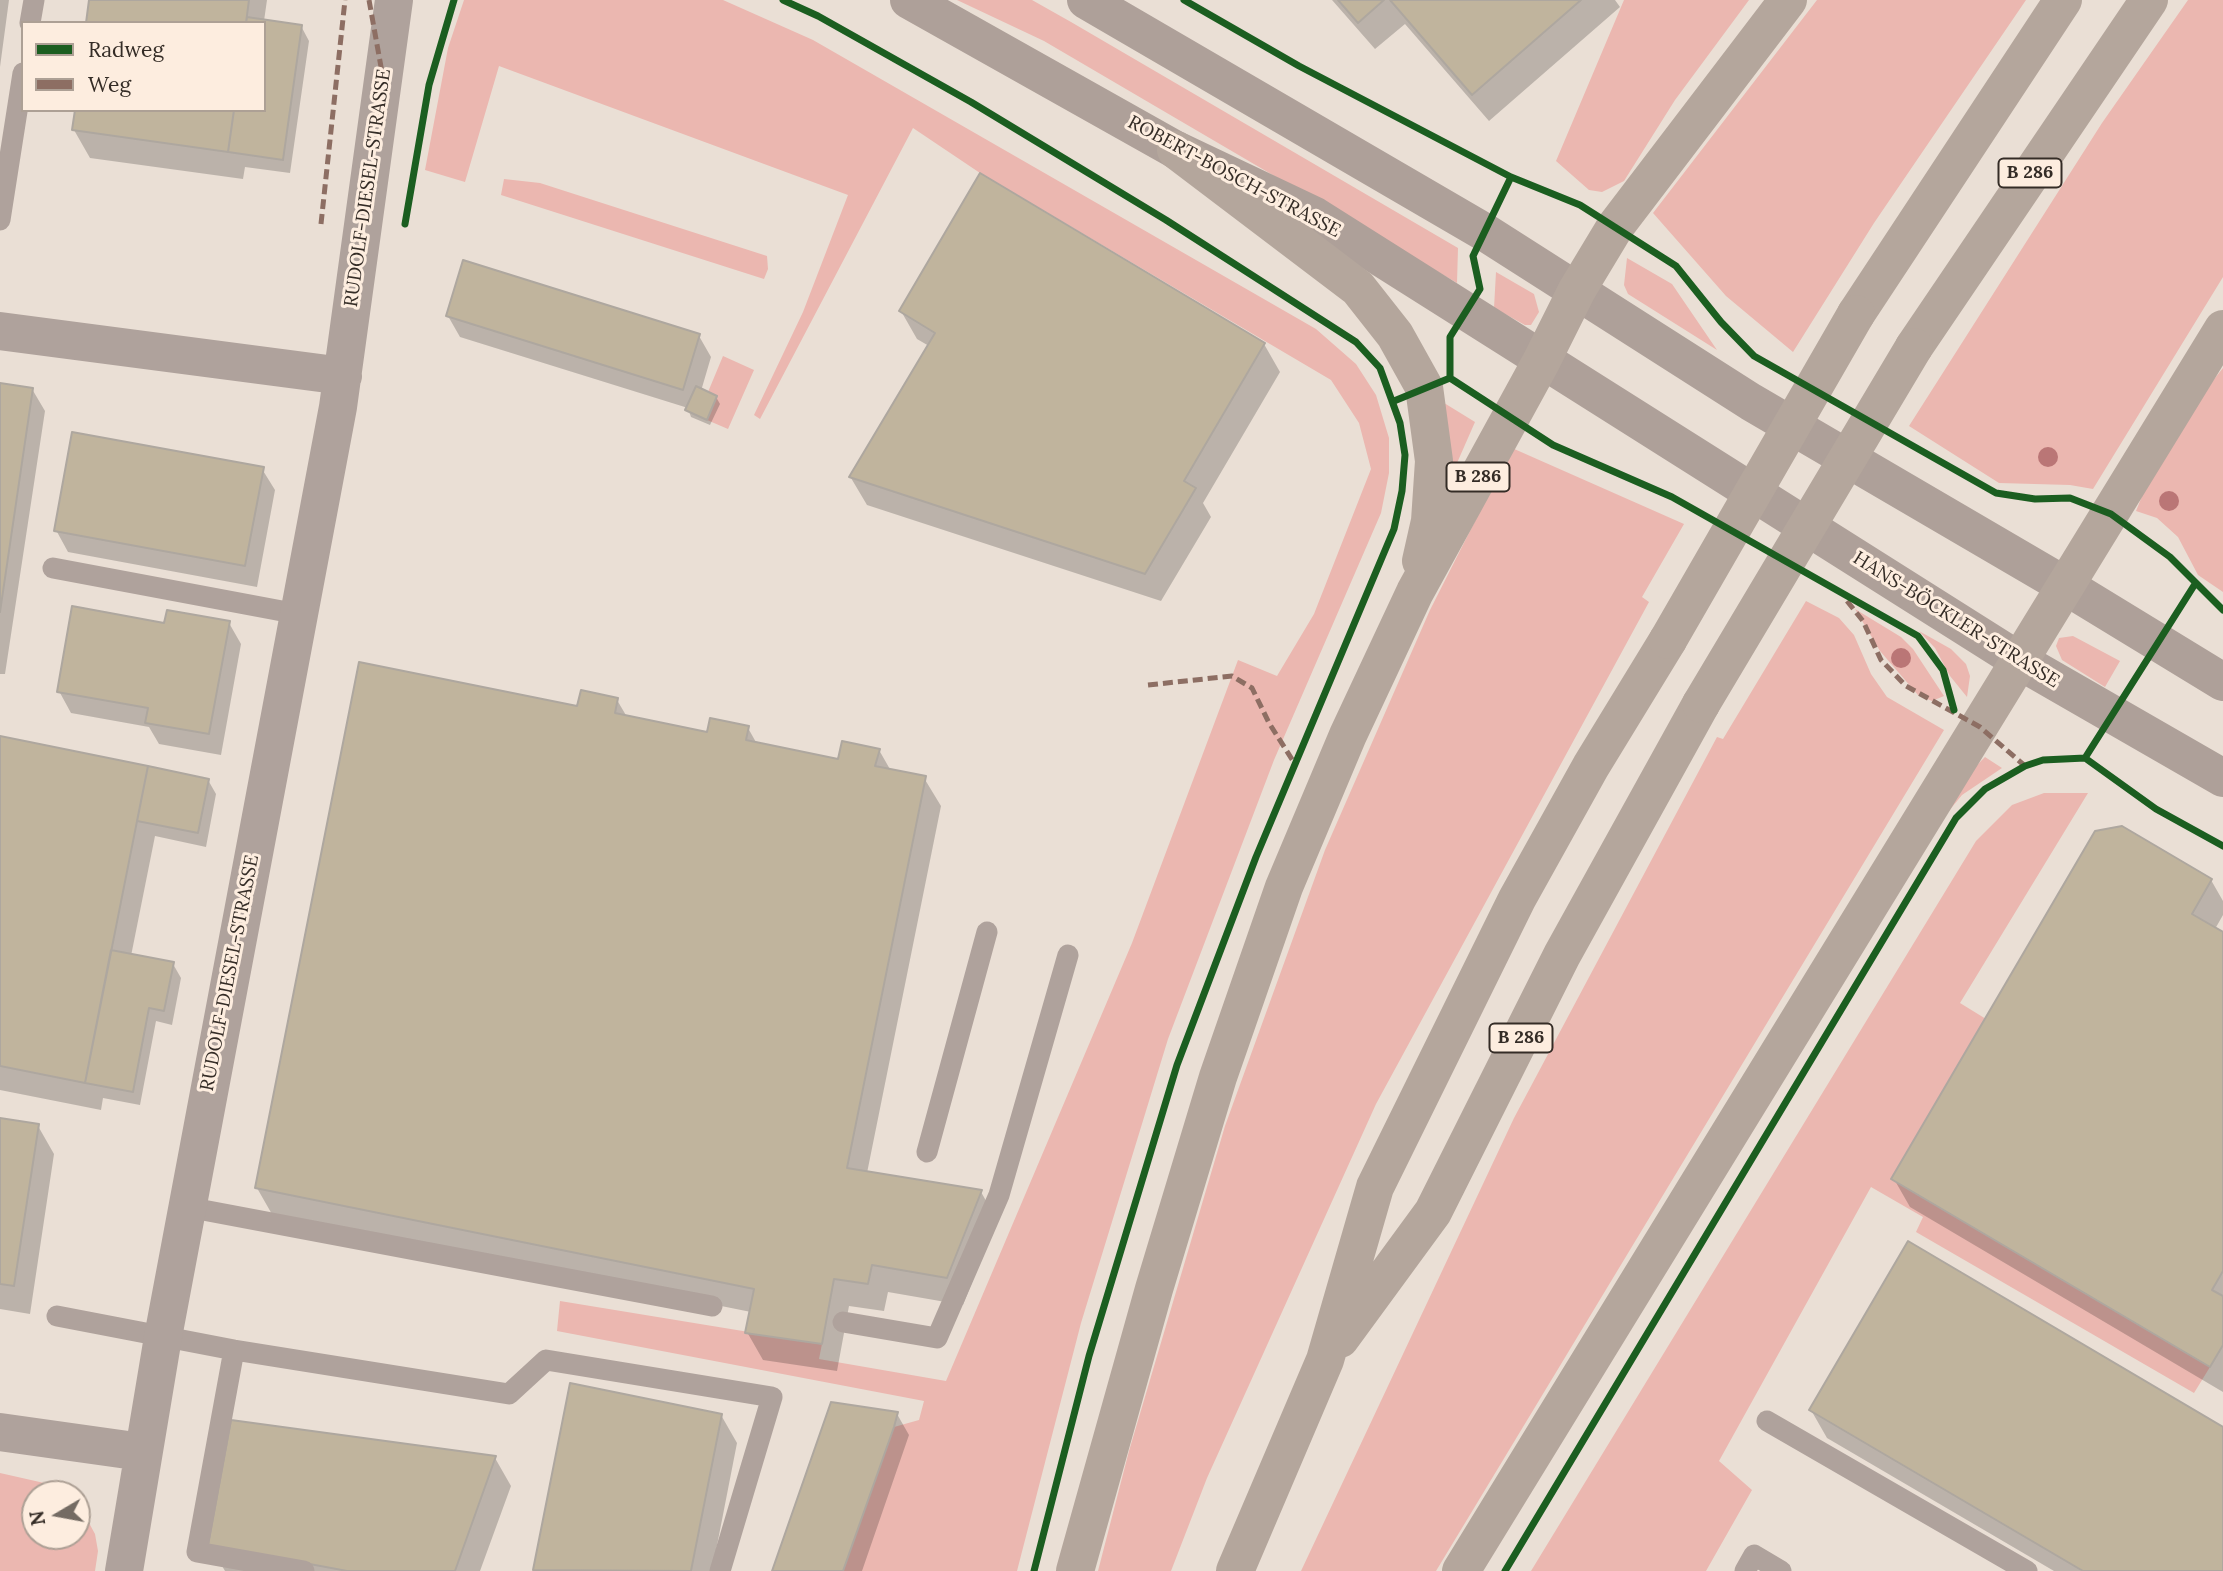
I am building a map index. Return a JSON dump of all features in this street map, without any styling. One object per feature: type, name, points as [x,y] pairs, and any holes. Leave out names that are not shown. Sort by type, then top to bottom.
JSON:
[{"type":"highway","name":"B 286","points":[[1075,1571],[1217,1077],[1284,887],[1349,735],[1415,592],[1541,362],[1577,290],[1615,227],[1788,0]]},
{"type":"highway","name":"B 286","points":[[1235,1571],[1325,1360],[1375,1187],[1517,899],[1591,766],[1668,640],[1856,314],[2063,0]]},
{"type":"highway","name":"B 286","points":[[1325,1360],[1433,1212],[1562,955],[1701,704],[1914,347],[2148,0]]},
{"type":"highway","name":"B 286","points":[[1176,150],[1358,288],[1395,335],[1423,387],[1434,461],[1430,522],[1415,592]]},
{"type":"highway","points":[[1461,1571],[2223,329]]},
{"type":"street","name":"RUDOLF-DIESEL-STRASSE","points":[[124,1571],[163,1337],[343,376],[394,0]]},
{"type":"street","name":"ROBERT-BOSCH-STRASSE","points":[[909,0],[1176,150],[1315,216],[1541,362],[1693,455]]},
{"type":"street","points":[[1086,0],[1486,233],[1751,402],[2064,585],[2223,682]]},
{"type":"street","points":[[0,331],[343,376]]},
{"type":"street","name":"HANS-BÖCKLER-STRASSE","points":[[1693,455],[2018,660],[2223,778]]},
{"type":"street","points":[[0,1432],[142,1452]]},
{"type":"lane","points":[[30,21],[34,0]]},
{"type":"lane","points":[[0,220],[21,86]]},
{"type":"lane","points":[[53,568],[298,614]]},
{"type":"lane","points":[[927,1152],[987,932]]},
{"type":"lane","points":[[843,1322],[937,1338],[999,1195],[1068,955]]},
{"type":"lane","points":[[187,1207],[712,1306]]},
{"type":"lane","points":[[57,1316],[234,1350],[509,1394],[545,1360],[772,1397],[720,1571]]},
{"type":"lane","points":[[234,1350],[197,1552],[304,1571]]},
{"type":"lane","points":[[1767,1421],[2027,1571]]},
{"type":"lane","points":[[1745,1571],[1754,1555],[1781,1571]]},
{"type":"shaded area","points":[[464,0],[723,0],[813,40],[1316,329],[1356,364],[1376,395],[1389,438],[1389,473],[1381,513],[1274,760],[1168,1039],[1081,1323],[1017,1571],[843,1571],[894,1427],[919,1420],[924,1401],[557,1331],[560,1301],[822,1344],[819,1359],[946,1381],[1132,943],[1238,660],[1277,676],[1314,614],[1371,469],[1359,423],[1331,380],[980,173],[913,128],[760,419],[754,415],[803,312],[848,195],[499,66],[465,182],[425,170],[448,48]]},
{"type":"shaded area","points":[[957,0],[1032,0],[1071,22],[1458,248],[1457,283],[1044,41]]},
{"type":"shaded area","points":[[1624,0],[1749,0],[1675,100],[1624,181],[1602,192],[1589,190],[1556,161]]},
{"type":"shaded area","points":[[1817,0],[2026,0],[1874,223],[1793,352],[1726,296],[1653,213]]},
{"type":"shaded area","points":[[2188,0],[2223,0],[2223,277],[2093,489],[2070,485],[1999,483],[1909,426],[2102,123]]},
{"type":"shaded area","points":[[504,179],[540,183],[767,256],[768,269],[764,279],[501,195]]},
{"type":"shaded area","points":[[1627,258],[1672,284],[1717,350],[1628,294],[1624,285]]},
{"type":"shaded area","points":[[1496,272],[1534,294],[1539,312],[1531,325],[1525,325],[1494,308]]},
{"type":"shaded area","points":[[723,356],[754,370],[728,429],[707,420],[717,396],[708,392]]},
{"type":"shaded area","points":[[2223,368],[2223,592],[2198,575],[2178,537],[2157,518],[2136,511],[2147,484],[2195,403]]},
{"type":"shaded area","points":[[1436,398],[1475,422],[1457,463],[1453,465]]},
{"type":"shaded area","points":[[1512,448],[1684,524],[1642,597],[1649,602],[1376,1104],[1207,1478],[1171,1571],[1098,1571],[1129,1451],[1225,1126],[1325,850],[1430,610]]},
{"type":"shaded area","points":[[1806,601],[1839,618],[1854,635],[1871,674],[1887,697],[1944,730],[1436,1571],[1301,1571],[1514,1118],[1717,737],[1723,739]]},
{"type":"shaded area","points":[[1855,609],[1901,637],[1913,649],[1944,696],[1932,701],[1918,695],[1880,651]]},
{"type":"shaded area","points":[[1919,631],[1951,649],[1966,664],[1970,676],[1967,697],[1950,676],[1935,648]]},
{"type":"shaded area","points":[[2073,636],[2120,661],[2105,687],[2062,660],[2056,646],[2059,638]]},
{"type":"shaded area","points":[[1985,757],[2002,768],[1962,795],[1948,812],[1974,768]]},
{"type":"shaded area","points":[[2044,793],[2088,793],[1960,1003],[1986,1019],[1892,1179],[2210,1367],[2194,1393],[1916,1232],[1923,1217],[1871,1187],[1719,1461],[1752,1490],[1706,1571],[1531,1571],[1976,841],[2012,805]]},
{"type":"shaded area","points":[[0,1473],[31,1480],[21,1480],[21,1550],[91,1550],[91,1527],[95,1534],[98,1551],[95,1571],[0,1571]]},
{"type":"building","points":[[89,0],[249,0],[246,21],[86,21]]},
{"type":"building","points":[[1338,0],[1384,0],[1358,23]]},
{"type":"building","points":[[1390,0],[1581,0],[1472,95]]},
{"type":"building","points":[[247,17],[302,25],[283,160],[228,152],[234,112],[266,112],[266,21],[246,21]]},
{"type":"building","points":[[75,112],[234,112],[228,152],[72,130]]},
{"type":"building","points":[[980,173],[1265,343],[1184,481],[1196,488],[1145,574],[849,477],[935,333],[899,311]]},
{"type":"building","points":[[463,260],[700,334],[683,390],[446,316]]},
{"type":"building","points":[[0,383],[33,388],[0,612]]},
{"type":"building","points":[[696,386],[717,396],[707,420],[685,410]]},
{"type":"building","points":[[72,432],[264,467],[245,566],[54,531]]},
{"type":"building","points":[[72,606],[164,623],[167,610],[230,621],[209,734],[145,723],[148,708],[57,692]]},
{"type":"building","points":[[359,662],[577,706],[581,690],[618,698],[615,713],[707,732],[710,718],[749,726],[746,740],[838,759],[842,741],[880,749],[875,766],[926,776],[847,1168],[982,1190],[947,1278],[872,1265],[868,1284],[834,1279],[822,1344],[745,1333],[754,1289],[255,1188]]},
{"type":"building","points":[[0,736],[148,766],[85,1083],[0,1066]]},
{"type":"building","points":[[148,766],[209,779],[198,833],[137,821]]},
{"type":"building","points":[[2122,826],[2212,879],[2192,914],[2223,932],[2223,1271],[2212,1290],[2223,1296],[2223,1345],[2210,1367],[1891,1179],[2095,831]]},
{"type":"building","points":[[111,950],[174,962],[164,1011],[149,1008],[133,1092],[85,1083]]},
{"type":"building","points":[[0,1118],[39,1124],[14,1286],[0,1284]]},
{"type":"building","points":[[1908,1241],[2223,1427],[2223,1571],[2083,1571],[1809,1410]]},
{"type":"building","points":[[570,1383],[722,1414],[691,1571],[533,1570]]},
{"type":"building","points":[[831,1402],[898,1412],[843,1571],[772,1571]]},
{"type":"building","points":[[231,1420],[496,1456],[455,1571],[347,1571],[208,1545]]},
{"type":"marked path","points":[[321,224],[345,0]]},
{"type":"marked path","points":[[369,0],[383,78]]},
{"type":"marked path","points":[[1847,601],[1863,621],[1881,660],[1906,686],[1980,727],[2025,766]]},
{"type":"marked path","points":[[1148,685],[1232,676],[1252,688],[1269,723],[1295,764]]},
{"type":"cycle path","points":[[405,224],[429,85],[454,0]]},
{"type":"cycle path","points":[[783,0],[818,16],[971,102],[1166,220],[1356,342],[1380,368],[1400,423],[1405,455],[1402,491],[1394,529],[1256,857],[1177,1065],[1089,1356],[1034,1571]]},
{"type":"cycle path","points":[[1184,0],[1299,66],[1511,177],[1580,205],[1676,266],[1721,322],[1754,356],[1996,493],[2035,499],[2070,498],[2111,514],[2170,557],[2223,610]]},
{"type":"cycle path","points":[[1394,401],[1450,378],[1450,337],[1480,289],[1473,256],[1511,177]]},
{"type":"cycle path","points":[[1450,378],[1553,445],[1672,497],[1918,636],[1943,670],[1954,710]]},
{"type":"cycle path","points":[[2085,758],[2195,584]]},
{"type":"cycle path","points":[[1505,1571],[1956,818],[1985,789],[2025,766],[2043,760],[2085,758],[2156,809],[2223,846]]}]
